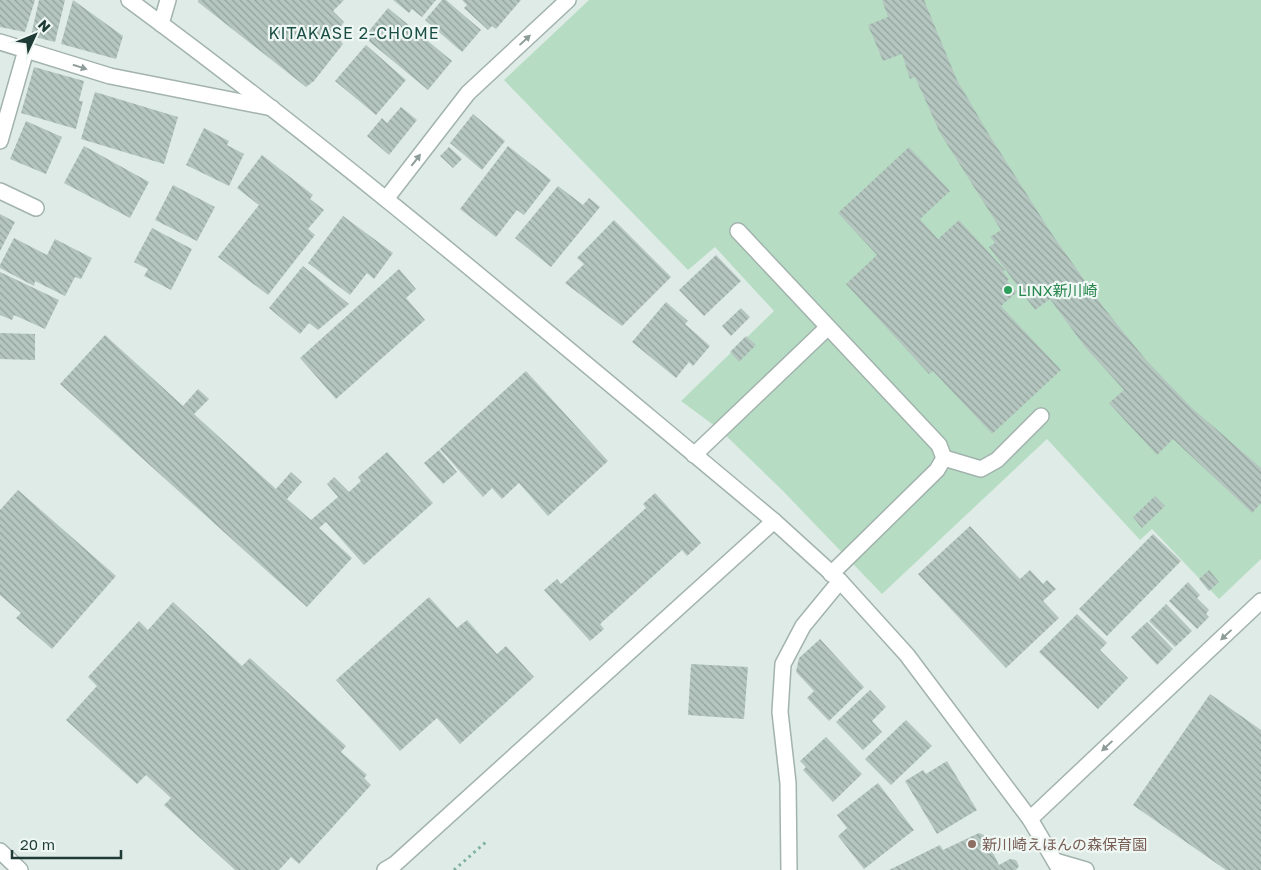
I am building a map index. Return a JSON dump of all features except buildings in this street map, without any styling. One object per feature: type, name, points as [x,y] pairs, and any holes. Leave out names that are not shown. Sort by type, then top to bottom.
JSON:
[{"type":"street","points":[[129,0],[272,108],[386,199],[774,521],[835,578],[907,655],[1030,819],[1058,866],[1086,870]]},
{"type":"street","points":[[161,24],[168,0]]},
{"type":"street","points":[[386,199],[468,93],[568,0]]},
{"type":"street","points":[[0,42],[110,76],[272,108]]},
{"type":"street","points":[[0,141],[26,50]]},
{"type":"street","points":[[0,191],[36,208]]},
{"type":"street","points":[[738,231],[939,445],[944,458]]},
{"type":"street","points":[[694,454],[828,327]]},
{"type":"street","points":[[944,458],[980,469],[997,460],[1041,416]]},
{"type":"street","points":[[789,870],[788,783],[780,712],[783,664],[803,626],[835,578],[937,470],[944,458]]},
{"type":"street","points":[[385,870],[403,858],[774,521]]},
{"type":"street","points":[[1030,819],[1261,601]]},
{"type":"street","points":[[0,851],[20,870]]},
{"type":"path","points":[[454,870],[486,842]]},
{"type":"green space","name":"LINX新川崎","points":[[589,0],[1261,0],[1261,559],[1219,599],[1152,529],[1140,540],[1047,439],[882,594],[782,490],[719,429],[681,401],[774,311],[715,247],[688,270],[504,80]]},
{"type":"place","name":"LINX新川崎","points":[[1008,290]]},
{"type":"place","name":"新川崎えほんの森保育園","points":[[972,844]]},
{"type":"district","name":"KITAKASE 2-CHOME","points":[[354,33]]}]
